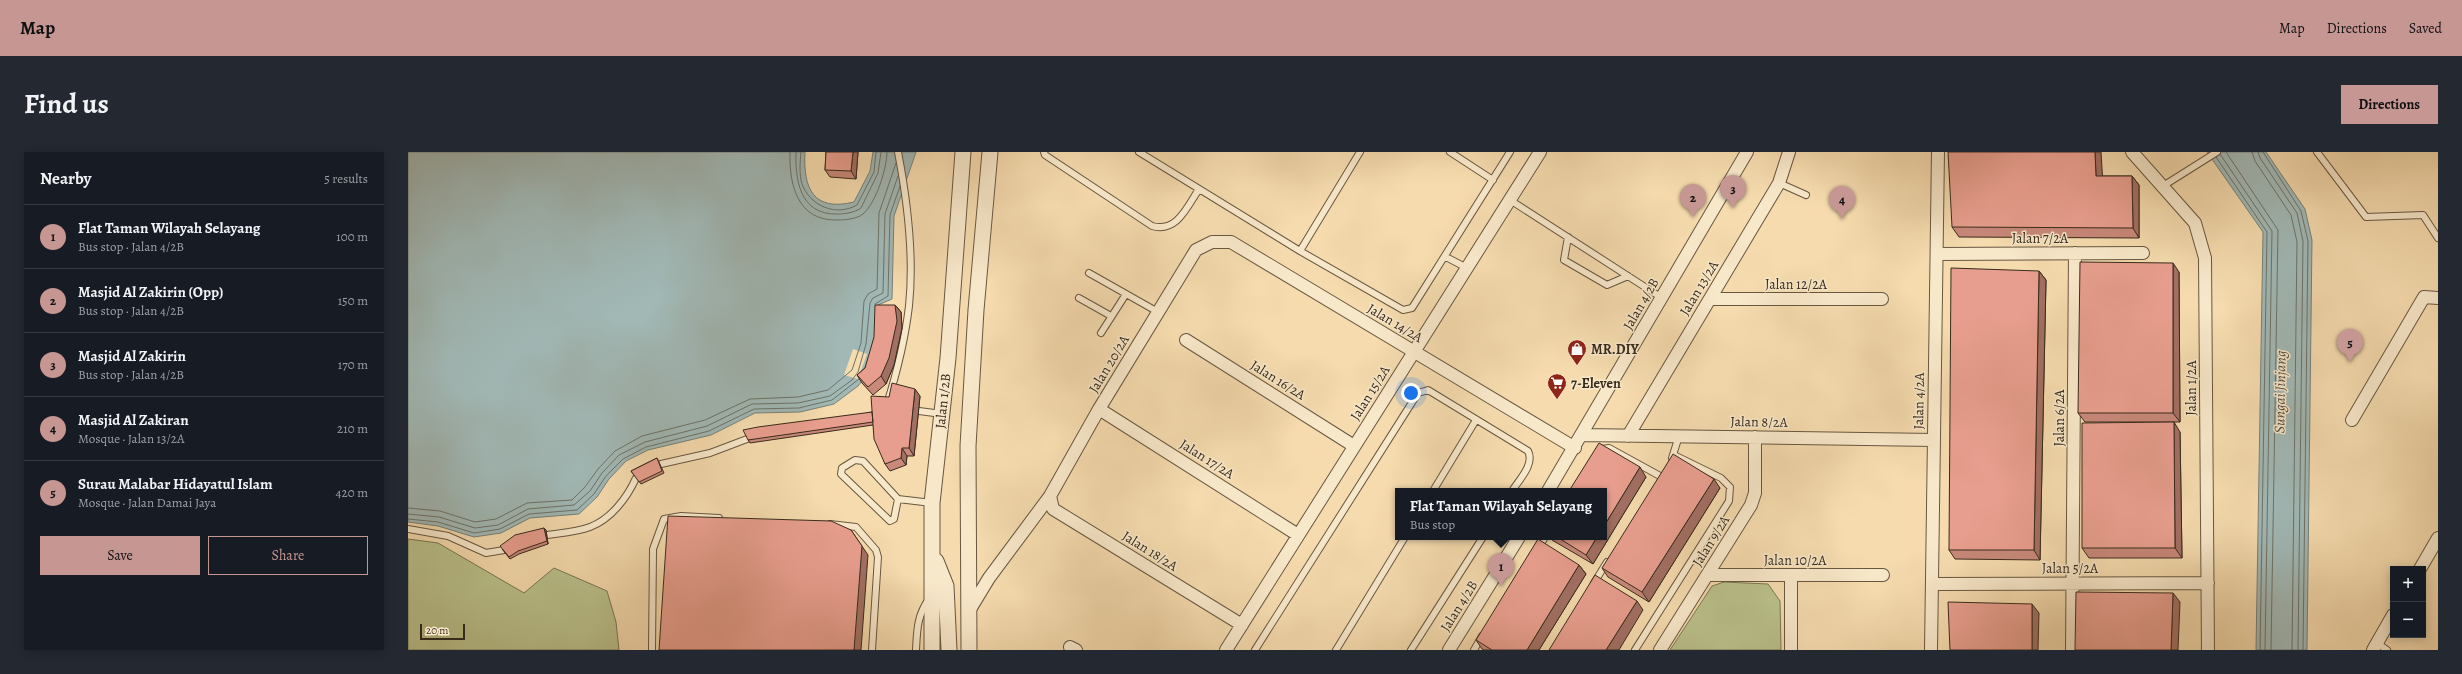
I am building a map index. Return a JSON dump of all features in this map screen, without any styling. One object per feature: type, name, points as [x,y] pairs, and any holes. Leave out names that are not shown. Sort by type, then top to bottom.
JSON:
[{"type":"street","name":"Jalan 1/2B","points":[[932,650],[932,503],[942,414],[963,152]]},
{"type":"street","name":"Jalan 1/2B","points":[[969,650],[968,446],[976,310],[990,152]]},
{"type":"street","name":"Jalan 15/2A","points":[[1226,650],[1540,152]]},
{"type":"street","name":"Jalan 4/2B","points":[[1550,488],[1583,435],[1747,152]]},
{"type":"street","name":"Jalan 13/2A","points":[[1628,436],[1779,183],[1789,152]]},
{"type":"street","name":"Jalan 4/2A","points":[[1931,650],[1938,152]]},
{"type":"street","name":"Jalan 1/2A","points":[[2132,152],[2195,223],[2205,258],[2208,650]]},
{"type":"street","name":"Jalan 14/2A","points":[[1196,250],[1212,242],[1231,242],[1575,448]]},
{"type":"street","name":"Jalan 20/2A","points":[[969,610],[989,578],[1050,496],[1099,409],[1196,250]]},
{"type":"street","name":"Jalan 6/2A","points":[[2072,650],[2075,253]]},
{"type":"street","name":"Jalan 7/2A","points":[[1936,254],[2143,253]]},
{"type":"street","points":[[2352,420],[2424,297],[2438,298]]},
{"type":"street","name":"Jalan 12/2A","points":[[1710,299],[1882,299]]},
{"type":"street","name":"Jalan 16/2A","points":[[1186,340],[1354,446]]},
{"type":"street","name":"Jalan 17/2A","points":[[1099,409],[1298,535]]},
{"type":"street","name":"Jalan 8/2A","points":[[1583,435],[1934,440]]},
{"type":"street","name":"Jalan 9/2A","points":[[1660,650],[1751,506],[1755,493],[1755,437]]},
{"type":"street","name":"Jalan 18/2A","points":[[1050,496],[1053,508],[1242,625]]},
{"type":"street","points":[[2422,566],[2438,538]]},
{"type":"street","name":"Jalan 4/2B","points":[[1449,650],[1518,540]]},
{"type":"street","points":[[933,552],[946,586],[949,650]]},
{"type":"street","name":"Jalan 10/2A","points":[[1708,574],[1883,575]]},
{"type":"street","points":[[1791,575],[1791,650]]},
{"type":"street","name":"Jalan 5/2A","points":[[1932,584],[2208,583]]},
{"type":"street","points":[[2379,648],[2390,622]]},
{"type":"lane","points":[[887,404],[900,358],[909,305],[907,215],[898,152]]},
{"type":"lane","points":[[1044,152],[1045,155],[1146,222],[1162,229],[1175,224],[1199,189]]},
{"type":"lane","points":[[1138,152],[1300,251],[1403,310],[1412,308],[1446,257],[1510,152]]},
{"type":"lane","points":[[1300,251],[1360,152]]},
{"type":"lane","points":[[1450,152],[1493,180]]},
{"type":"lane","points":[[2163,186],[2217,152]]},
{"type":"lane","points":[[2317,152],[2366,217],[2423,215],[2438,238]]},
{"type":"lane","points":[[1779,183],[1806,195]]},
{"type":"lane","points":[[1510,200],[1662,298]]},
{"type":"lane","points":[[1568,237],[1564,260],[1607,286],[1628,276]]},
{"type":"lane","points":[[1446,257],[1467,268]]},
{"type":"lane","points":[[1089,273],[1158,312]]},
{"type":"lane","points":[[1101,333],[1126,294]]},
{"type":"lane","points":[[1079,298],[1112,316]]},
{"type":"lane","points":[[1254,650],[1418,393],[1428,390],[1528,451],[1531,456],[1530,463],[1514,488]]},
{"type":"lane","points":[[919,411],[942,414]]},
{"type":"lane","points":[[1435,488],[1476,420]]},
{"type":"lane","points":[[1656,483],[1674,455],[1679,436]]},
{"type":"lane","points":[[661,464],[710,453],[747,439]]},
{"type":"lane","points":[[1597,456],[1604,448],[1609,448],[1663,471]]},
{"type":"lane","points":[[1635,650],[1729,500],[1730,487],[1721,478],[1674,455]]},
{"type":"lane","points":[[898,499],[894,519],[890,521],[840,474],[842,468],[856,460],[864,461],[898,499],[932,503]]},
{"type":"lane","points":[[547,535],[590,527],[604,520],[617,507],[636,478]]},
{"type":"lane","points":[[652,650],[653,549],[664,519],[681,516],[727,518]]},
{"type":"lane","points":[[819,523],[856,527],[876,550],[878,557],[872,650]]},
{"type":"lane","points":[[408,529],[448,536],[486,553],[504,550]]},
{"type":"lane","points":[[1336,650],[1403,540]]},
{"type":"lane","points":[[1411,650],[1481,540]]},
{"type":"lane","points":[[1532,557],[1543,540]]},
{"type":"lane","points":[[1589,590],[1610,557]]},
{"type":"lane","points":[[916,650],[918,622],[923,607],[933,594]]},
{"type":"lane","points":[[1474,650],[1485,631]]},
{"type":"green space","points":[[408,539],[438,543],[524,593],[554,568],[607,591],[616,622],[619,650],[408,650]]},
{"type":"green space","points":[[1724,582],[1768,584],[1780,601],[1781,650],[1670,650],[1712,586]]},
{"type":"water","points":[[408,152],[805,152],[806,176],[813,194],[820,200],[840,204],[854,202],[870,171],[873,152],[916,152],[894,216],[892,299],[878,305],[875,346],[866,376],[858,386],[834,404],[800,412],[755,413],[711,435],[648,450],[626,461],[609,479],[597,497],[579,514],[530,518],[501,533],[474,537],[438,526],[408,522]]},
{"type":"water","name":"Sungai Jinjang","points":[[2207,152],[2266,152],[2305,209],[2312,240],[2307,650],[2256,650],[2263,232]]},
{"type":"pier","points":[[853,349],[867,354],[858,379],[844,375]]},
{"type":"building","points":[[826,152],[853,152],[851,171],[825,170]]},
{"type":"building","points":[[1948,152],[2095,152],[2096,176],[2132,176],[2133,228],[1952,227]]},
{"type":"building","points":[[2080,262],[2173,263],[2173,413],[2078,413]]},
{"type":"building","points":[[1951,268],[2039,271],[2034,550],[1949,550]]},
{"type":"building","points":[[875,305],[895,305],[897,321],[889,358],[881,376],[868,387],[857,375],[865,368],[874,337]]},
{"type":"building","points":[[892,383],[915,389],[909,448],[902,448],[901,458],[885,464],[874,439],[871,396],[889,397]]},
{"type":"building","points":[[872,412],[873,422],[748,440],[743,430],[758,427]]},
{"type":"building","points":[[2174,422],[2175,548],[2082,548],[2082,423]]},
{"type":"building","points":[[1599,443],[1640,467],[1607,521],[1607,488],[1571,488]]},
{"type":"building","points":[[1673,454],[1714,479],[1642,592],[1602,568]]},
{"type":"building","points":[[657,458],[662,471],[639,482],[631,471]]},
{"type":"building","points":[[668,516],[831,521],[851,530],[862,546],[854,650],[659,650]]},
{"type":"building","points":[[544,528],[547,541],[518,551],[509,557],[500,546],[515,535]]},
{"type":"building","points":[[1537,540],[1579,565],[1527,650],[1492,650],[1476,640]]},
{"type":"building","points":[[1562,540],[1595,540],[1586,555]]},
{"type":"building","points":[[1595,575],[1637,601],[1606,650],[1549,650]]},
{"type":"building","points":[[2076,592],[2173,593],[2171,650],[2075,650]]},
{"type":"building","points":[[1948,602],[2032,604],[2032,650],[1950,650]]},
{"type":"place","name":"Masjid Al Zakirin","points":[[1733,208]]},
{"type":"place","name":"Masjid Al Zakirin (Opp)","points":[[1693,217]]},
{"type":"place","name":"Masjid Al Zakiran","points":[[1842,219]]},
{"type":"place","name":"Surau Malabar Hidayatul Islam","points":[[2350,362]]},
{"type":"place","name":"MR.DIY","points":[[1577,366]]},
{"type":"place","name":"7-Eleven","points":[[1557,400]]},
{"type":"place","name":"Flat Taman Wilayah Selayang","points":[[1501,586]]}]
